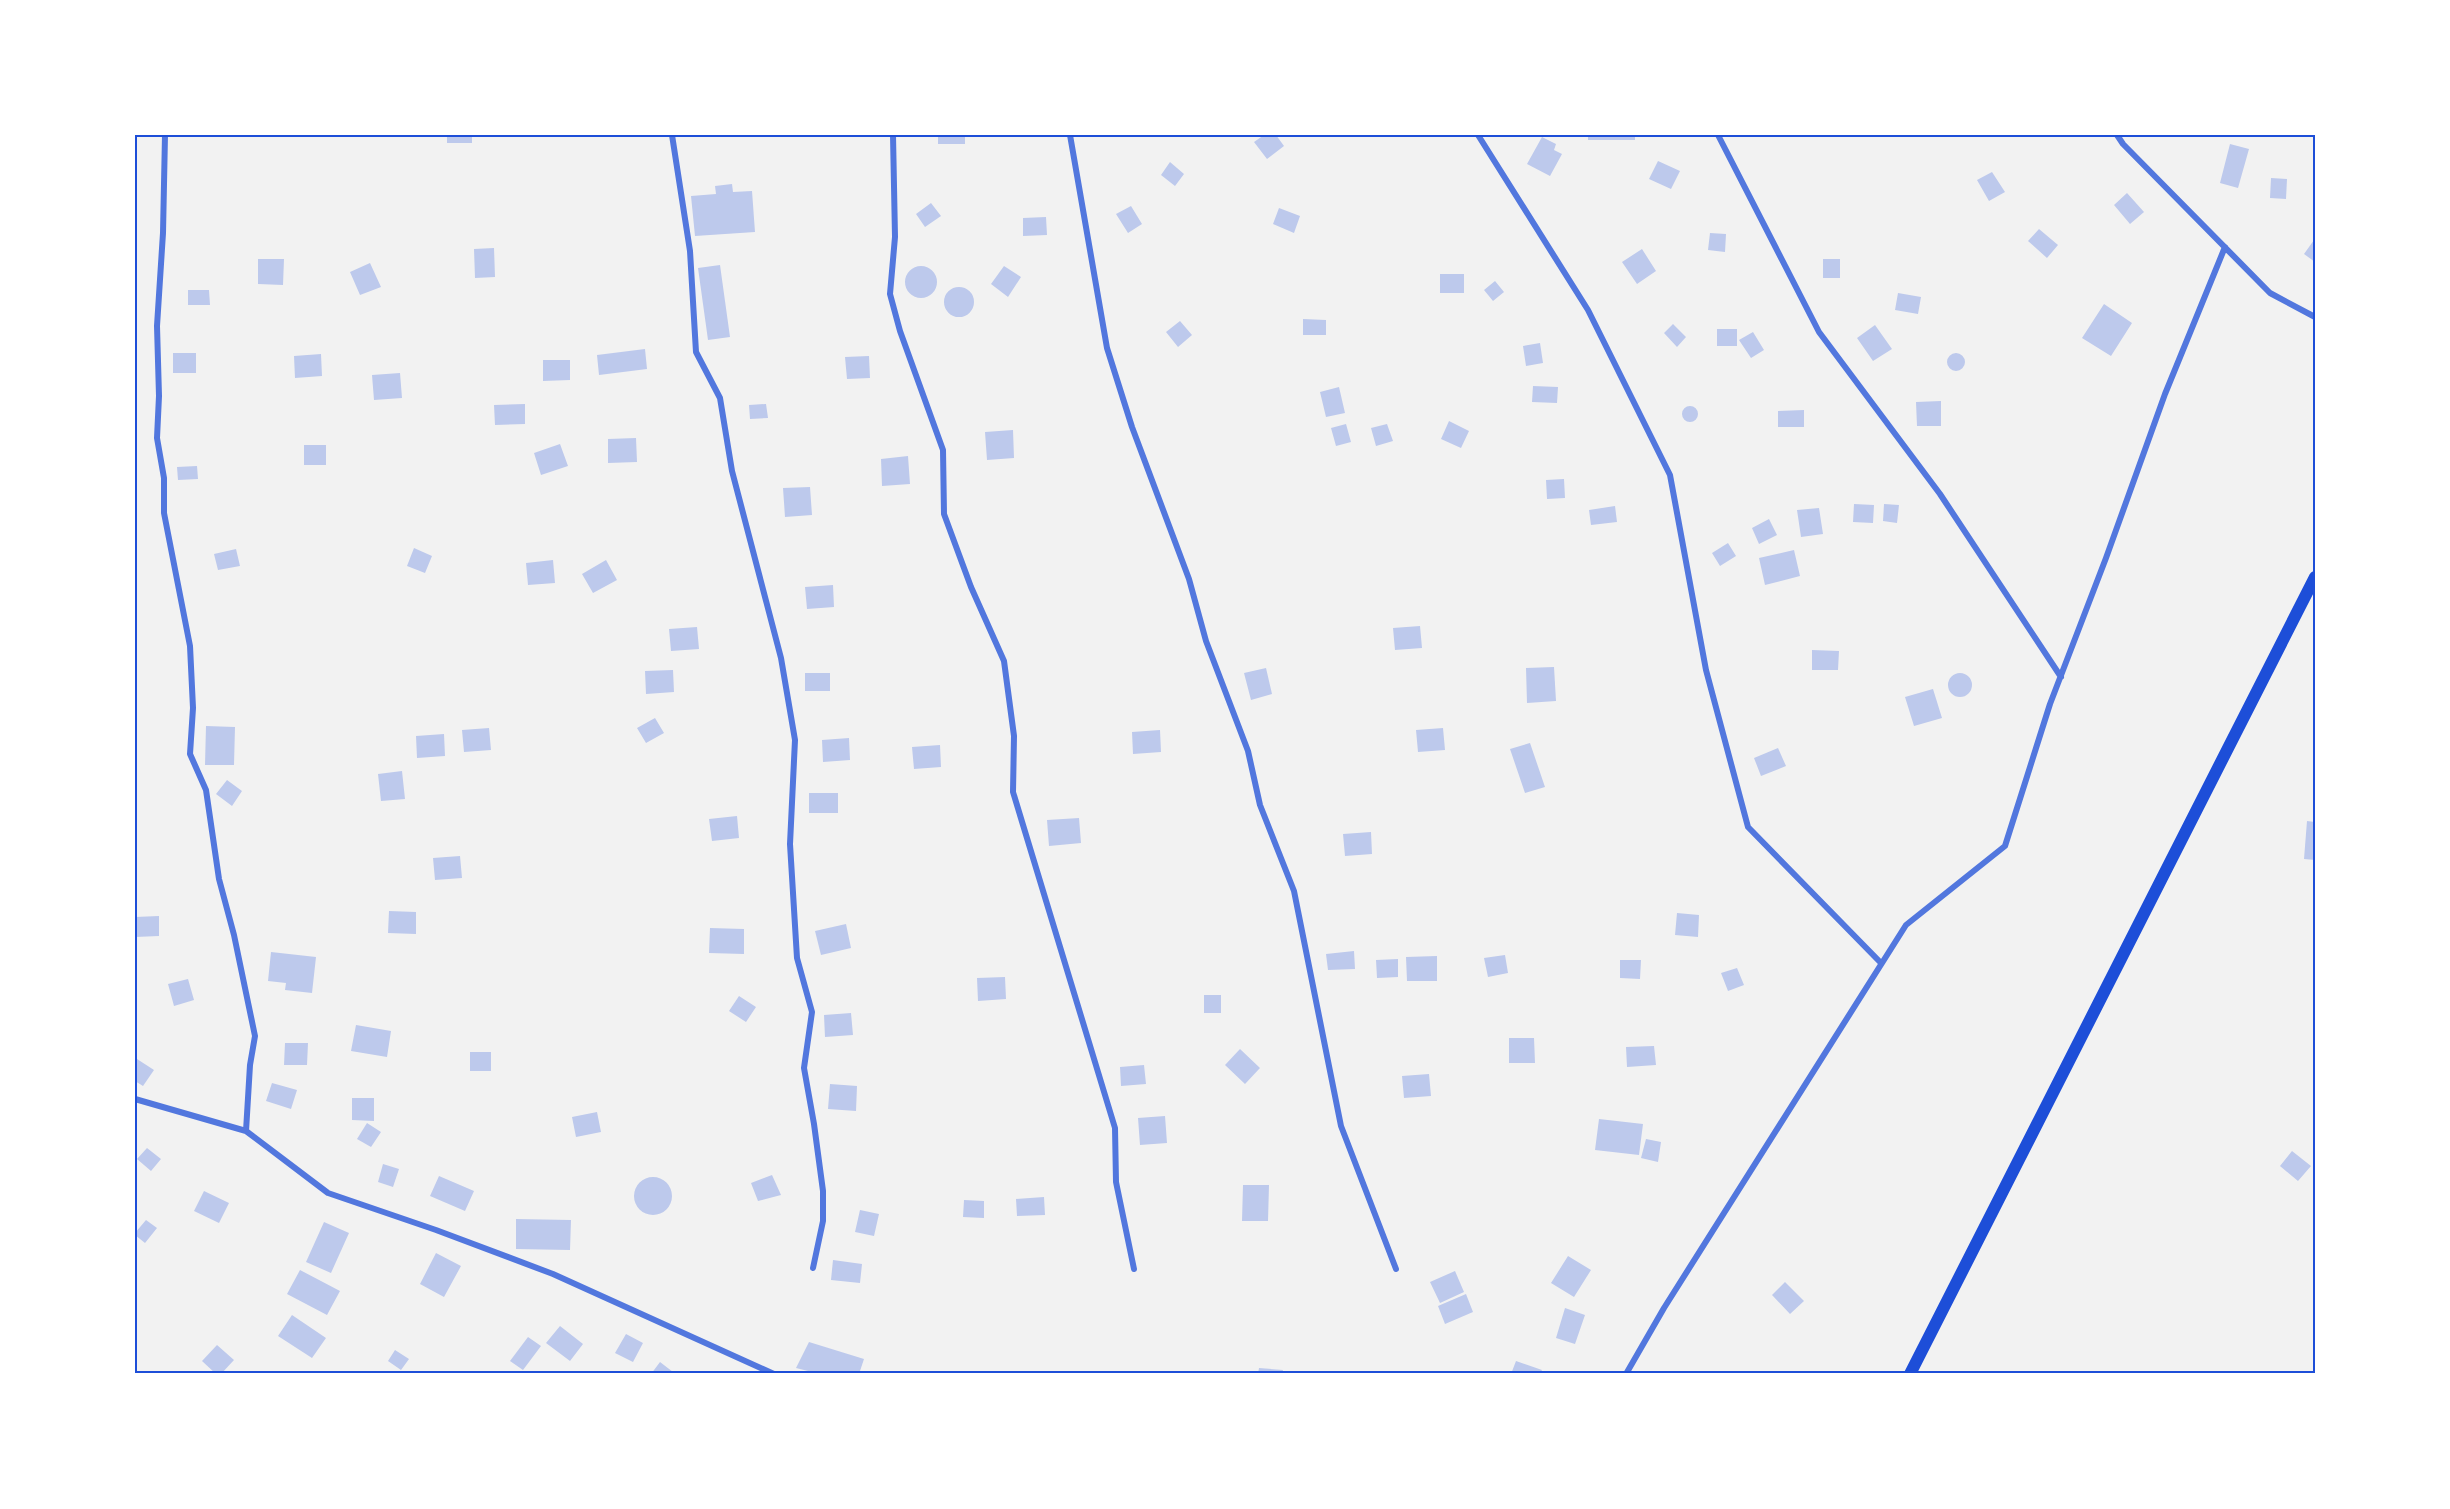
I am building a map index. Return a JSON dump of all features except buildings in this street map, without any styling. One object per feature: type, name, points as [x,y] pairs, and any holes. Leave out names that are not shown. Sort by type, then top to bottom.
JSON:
[{"type":"main road","points":[[1910,1374],[2315,577]]},
{"type":"street","points":[[165,135],[163,233],[157,326],[159,396],[157,438],[165,478],[164,513],[190,646],[193,708],[190,754],[206,790],[219,879],[234,935],[255,1036],[250,1065],[246,1131]]},
{"type":"street","points":[[672,135],[690,250],[696,352],[720,398],[732,471],[781,658],[795,740],[790,844],[797,958],[812,1012],[804,1068],[823,1191],[823,1221],[813,1268]]},
{"type":"street","points":[[893,135],[895,237],[890,294],[900,331],[943,450],[944,514],[971,587],[1004,661],[1014,736],[1013,792],[1115,1128],[1116,1182],[1134,1269]]},
{"type":"street","points":[[1070,135],[1107,348],[1135,436],[1189,579],[1206,641],[1248,751],[1260,805],[1294,891],[1341,1125],[1396,1269]]},
{"type":"street","points":[[1478,135],[1588,310],[1670,475],[1706,670],[1748,827],[1881,963]]},
{"type":"street","points":[[1718,135],[1819,332],[1940,494],[2061,676]]},
{"type":"street","points":[[2117,135],[2123,144],[2270,293],[2315,317]]},
{"type":"street","points":[[1626,1374],[1670,1298],[1906,925],[2005,846],[2050,704],[2165,394],[2225,247]]},
{"type":"street","points":[[135,1099],[246,1131],[328,1193],[436,1230],[553,1275],[770,1373]]}]
